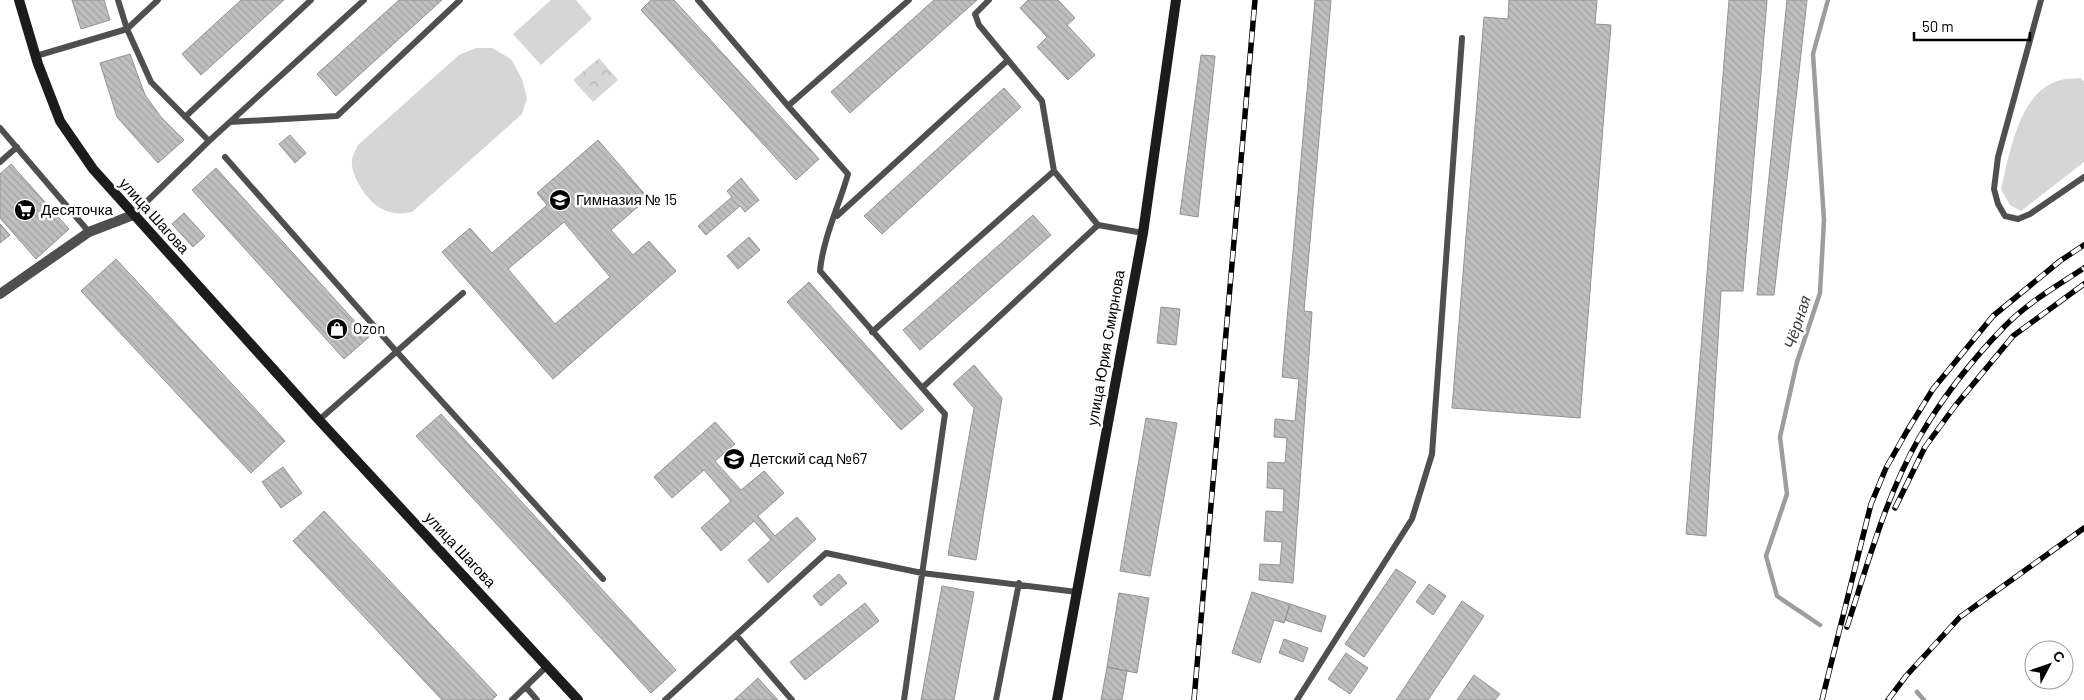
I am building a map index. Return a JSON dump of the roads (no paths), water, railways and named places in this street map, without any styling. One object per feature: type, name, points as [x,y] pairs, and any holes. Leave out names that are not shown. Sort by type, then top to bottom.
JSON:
[{"type":"main road","name":"улица Шагова","points":[[19,0],[36,56],[60,121],[93,169],[319,420],[578,700]]},
{"type":"main road","name":"улица Юрия Смирнова","points":[[1057,700],[1143,233],[1176,0]]},
{"type":"street","points":[[0,294],[89,232],[133,215]]},
{"type":"lane","points":[[118,0],[127,29],[151,82],[209,141]]},
{"type":"lane","points":[[36,56],[127,29],[158,0]]},
{"type":"lane","points":[[185,117],[311,0]]},
{"type":"lane","points":[[133,215],[209,141],[364,0]]},
{"type":"lane","points":[[230,122],[337,116],[460,0]]},
{"type":"lane","points":[[698,0],[848,174],[835,217],[822,249],[820,271],[945,414],[904,700]]},
{"type":"lane","points":[[788,106],[909,0]]},
{"type":"lane","points":[[989,0],[975,14],[979,25],[1042,101],[1054,171],[1098,225],[1143,233]]},
{"type":"lane","points":[[2040,0],[1998,157],[1994,189],[1998,204],[2006,216],[2018,219],[2030,214],[2084,177]]},
{"type":"lane","points":[[1297,700],[1412,519],[1432,454],[1462,38]]},
{"type":"lane","points":[[835,217],[1008,60]]},
{"type":"lane","points":[[0,128],[89,232]]},
{"type":"lane","points":[[0,162],[17,147]]},
{"type":"lane","points":[[225,157],[396,352],[603,579]]},
{"type":"lane","points":[[872,332],[1054,171]]},
{"type":"lane","points":[[922,388],[1098,225]]},
{"type":"lane","points":[[319,420],[463,292]]},
{"type":"lane","points":[[665,700],[826,553],[922,573],[1019,583],[1077,592]]},
{"type":"lane","points":[[996,700],[1019,583]]},
{"type":"lane","points":[[736,635],[792,700]]},
{"type":"lane","points":[[512,700],[547,666]]},
{"type":"lane","points":[[526,687],[537,700]]},
{"type":"waterway","name":"Чёрная","points":[[1820,625],[1777,596],[1766,556],[1787,494],[1780,437],[1797,362],[1820,293],[1824,220],[1813,54],[1828,0]]},
{"type":"waterway","name":"Чёрная","points":[[1917,692],[1924,700]]},
{"type":"railway","points":[[1194,700],[1255,0]]},
{"type":"railway","points":[[1822,700],[1871,504],[1886,468],[1907,431],[1933,389],[1993,316],[2060,261],[2084,245]]},
{"type":"railway","points":[[1847,627],[1887,506],[1907,460],[1937,408],[1969,366],[2013,318],[2042,295],[2084,268]]},
{"type":"railway","points":[[1895,508],[1925,447],[1955,406],[2013,336],[2084,284]]},
{"type":"railway","points":[[1888,700],[1906,676],[1960,617],[2084,528]]},
{"type":"place","name":"Гимназия № 15","points":[[560,200]]},
{"type":"place","name":"Десяточка","points":[[25,210]]},
{"type":"place","name":"Ozon","points":[[337,329]]},
{"type":"place","name":"Детский сад №67","points":[[734,459]]}]
